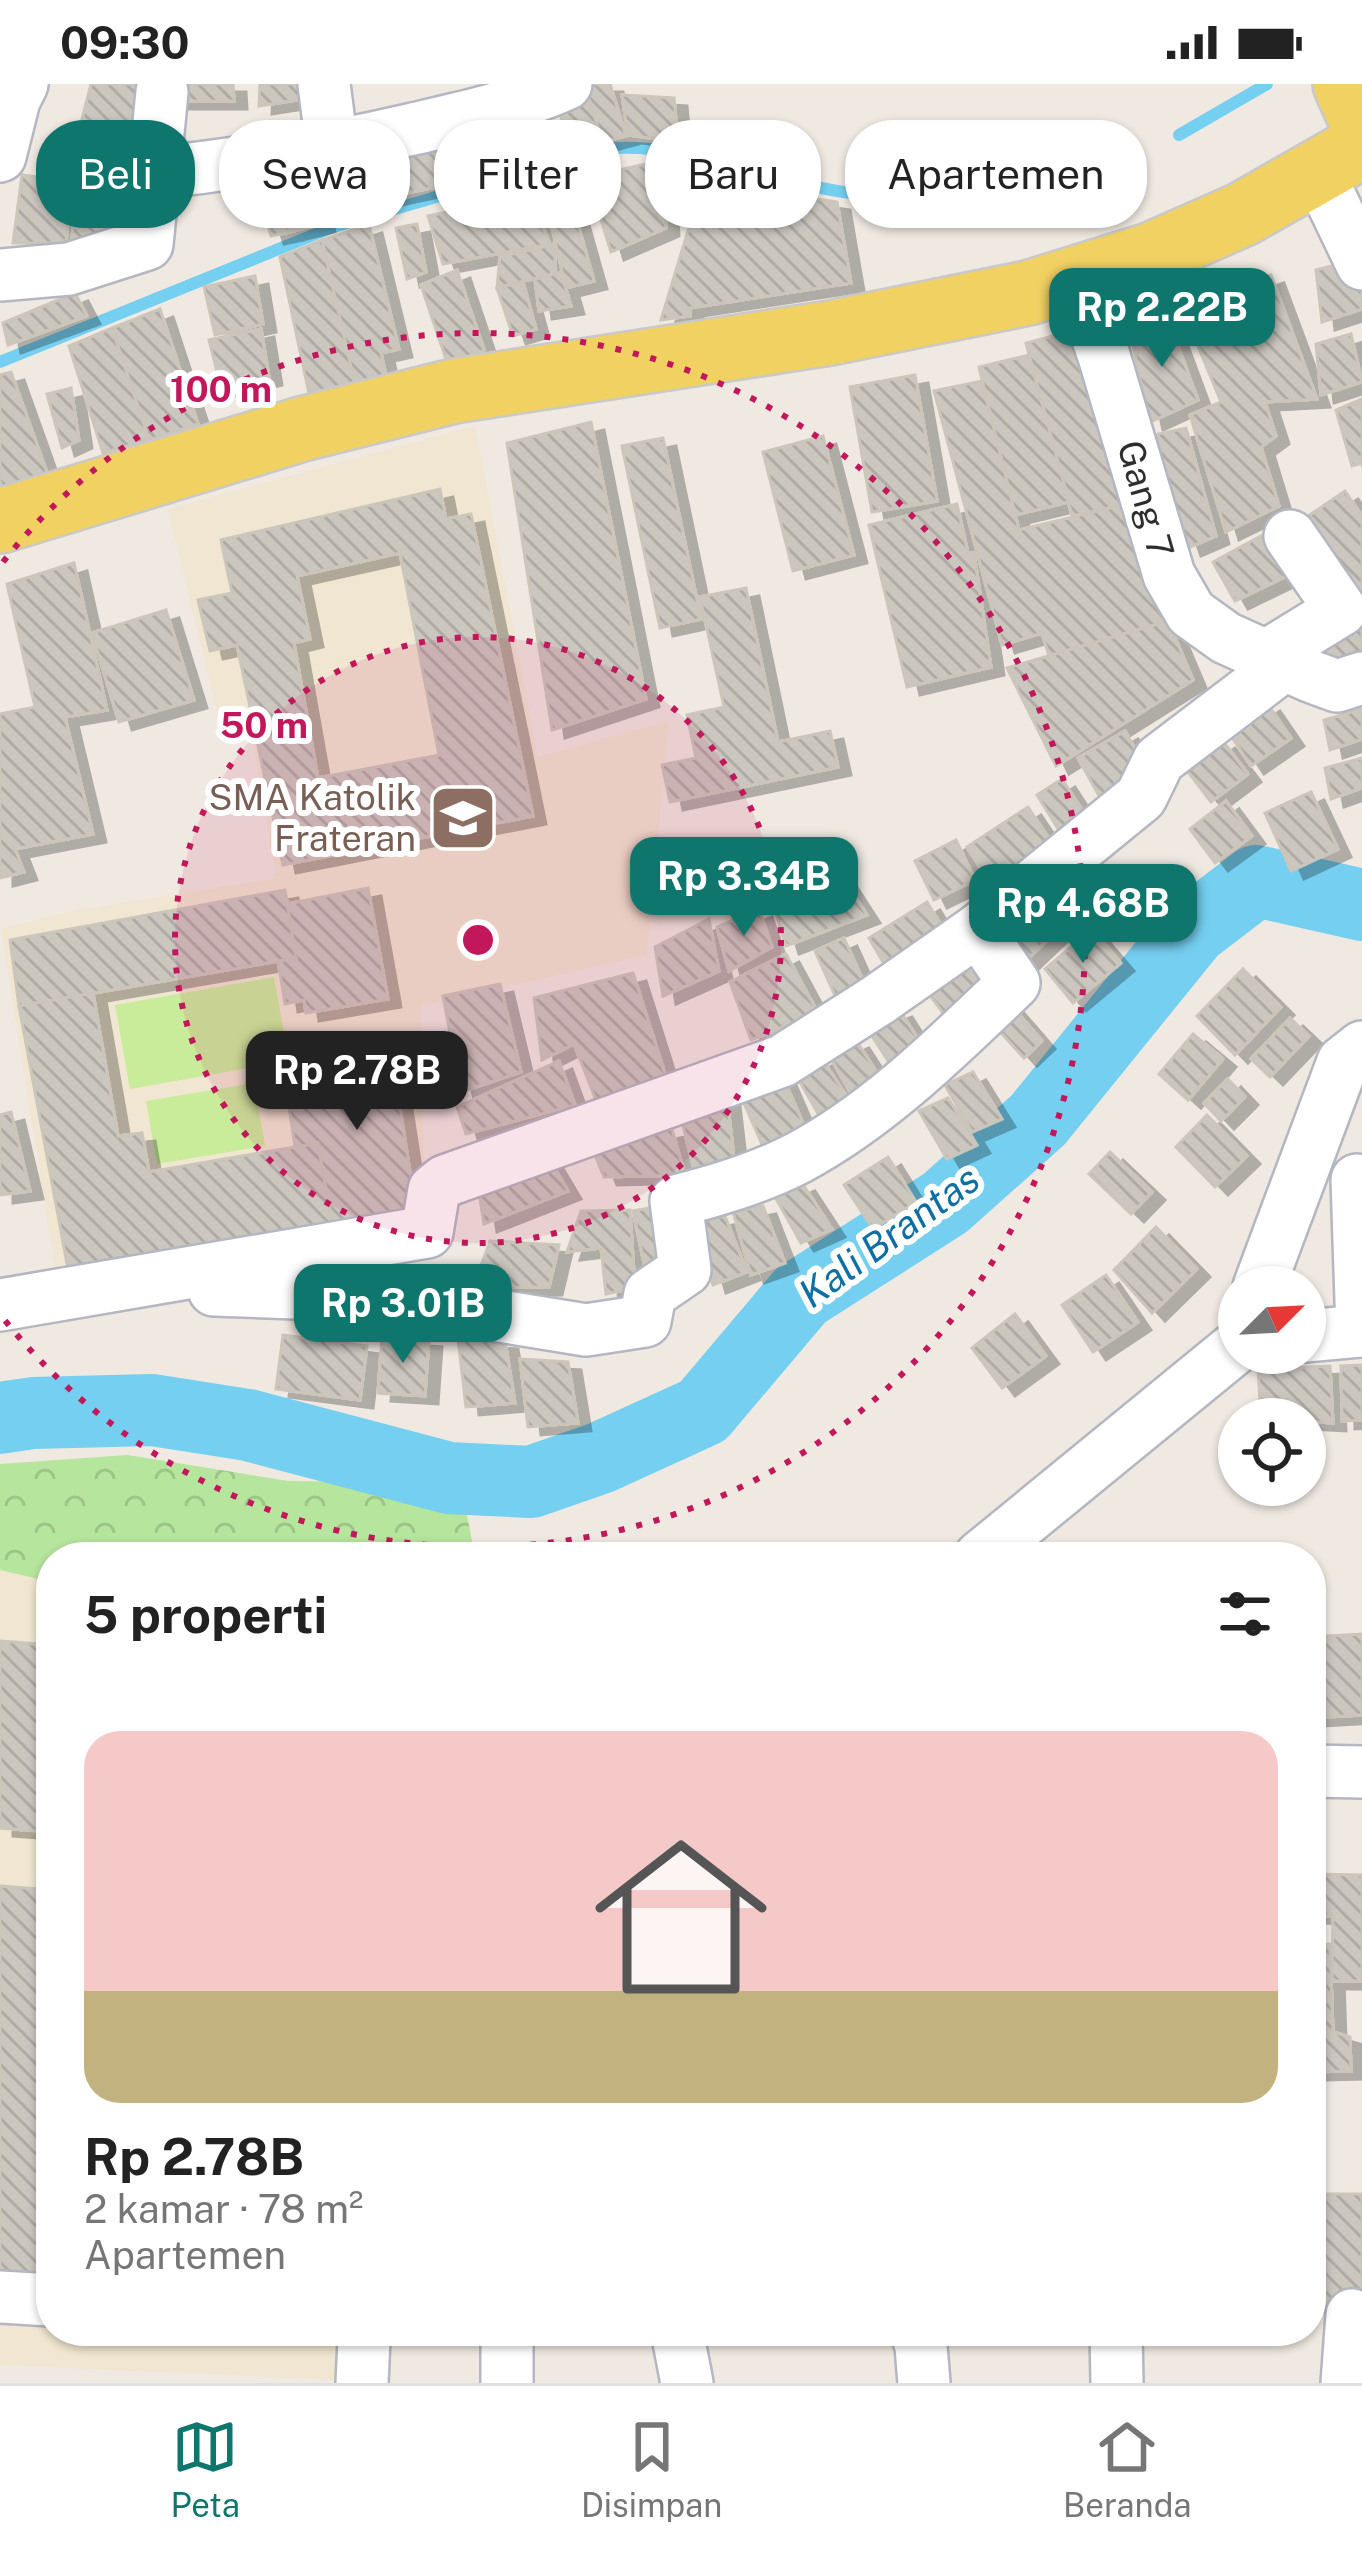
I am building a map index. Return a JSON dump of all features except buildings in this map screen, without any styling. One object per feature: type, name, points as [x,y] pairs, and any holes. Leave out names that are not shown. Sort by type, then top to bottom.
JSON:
[{"type":"main road","points":[[1346,84],[1362,122]]},
{"type":"main road","points":[[0,521],[302,429],[454,391],[931,316],[1077,279],[1150,255],[1243,214],[1340,159]]},
{"type":"street","points":[[0,156],[22,84]]},
{"type":"street","points":[[324,84],[329,120]]},
{"type":"street","points":[[410,129],[468,117],[566,84]]},
{"type":"street","points":[[159,120],[162,92]]},
{"type":"street","points":[[1340,159],[1362,264]]},
{"type":"street","points":[[0,275],[69,269],[147,244],[149,228]]},
{"type":"street","name":"Gang 7","points":[[1077,279],[1168,575],[1192,613],[1226,638],[1337,686],[1362,677]]},
{"type":"street","points":[[0,1305],[427,1232],[434,1190],[445,1181],[782,1061],[978,930],[1141,797],[1159,760],[1341,610],[1290,536]]},
{"type":"street","points":[[111,1286],[374,1296],[586,1330],[645,1321],[650,1294],[685,1270],[676,1201],[734,1185],[831,1137],[957,1038],[1014,983],[978,930]]},
{"type":"street","points":[[1267,1266],[1342,1062],[1362,1047]]},
{"type":"street","points":[[1326,1334],[1362,1331],[1357,1180]]},
{"type":"street","points":[[998,1542],[1218,1362]]},
{"type":"street","points":[[1326,1771],[1362,1772]]},
{"type":"street","points":[[0,2297],[36,2299]]},
{"type":"street","points":[[1347,2383],[1352,2315]]},
{"type":"street","points":[[362,2383],[364,2346]]},
{"type":"street","points":[[507,2346],[507,2383]]},
{"type":"street","points":[[680,2346],[686,2383]]},
{"type":"street","points":[[921,2346],[924,2383]]},
{"type":"street","points":[[1117,2346],[1118,2383]]},
{"type":"shaded area","name":"SMA Katolik Frateran","points":[[475,426],[538,757],[669,721],[647,955],[421,1006],[425,1224],[58,1287],[1,929],[72,911],[276,878],[250,724],[221,728],[168,509]]},
{"type":"shaded area","points":[[0,1570],[36,1578],[36,2346],[391,2346],[391,2382],[0,2365]]},
{"type":"green space","points":[[274,977],[289,1061],[130,1089],[115,1005]]},
{"type":"green space","points":[[254,1083],[265,1146],[157,1164],[146,1101]]},
{"type":"green space","points":[[128,1455],[288,1481],[369,1482],[465,1504],[472,1542],[36,1542],[36,1578],[0,1570],[0,1464]]},
{"type":"waterway","points":[[1179,135],[1267,84]]},
{"type":"waterway","points":[[0,362],[333,227],[601,149],[690,155],[845,192]]},
{"type":"waterway","name":"Kali Brantas","points":[[0,1418],[152,1410],[248,1425],[449,1478],[531,1482],[600,1458],[703,1411],[801,1295],[945,1203],[1038,1120],[1192,930],[1256,881],[1362,905]]},
{"type":"place","name":"SMA Katolik Frateran","points":[[463,818]]}]
